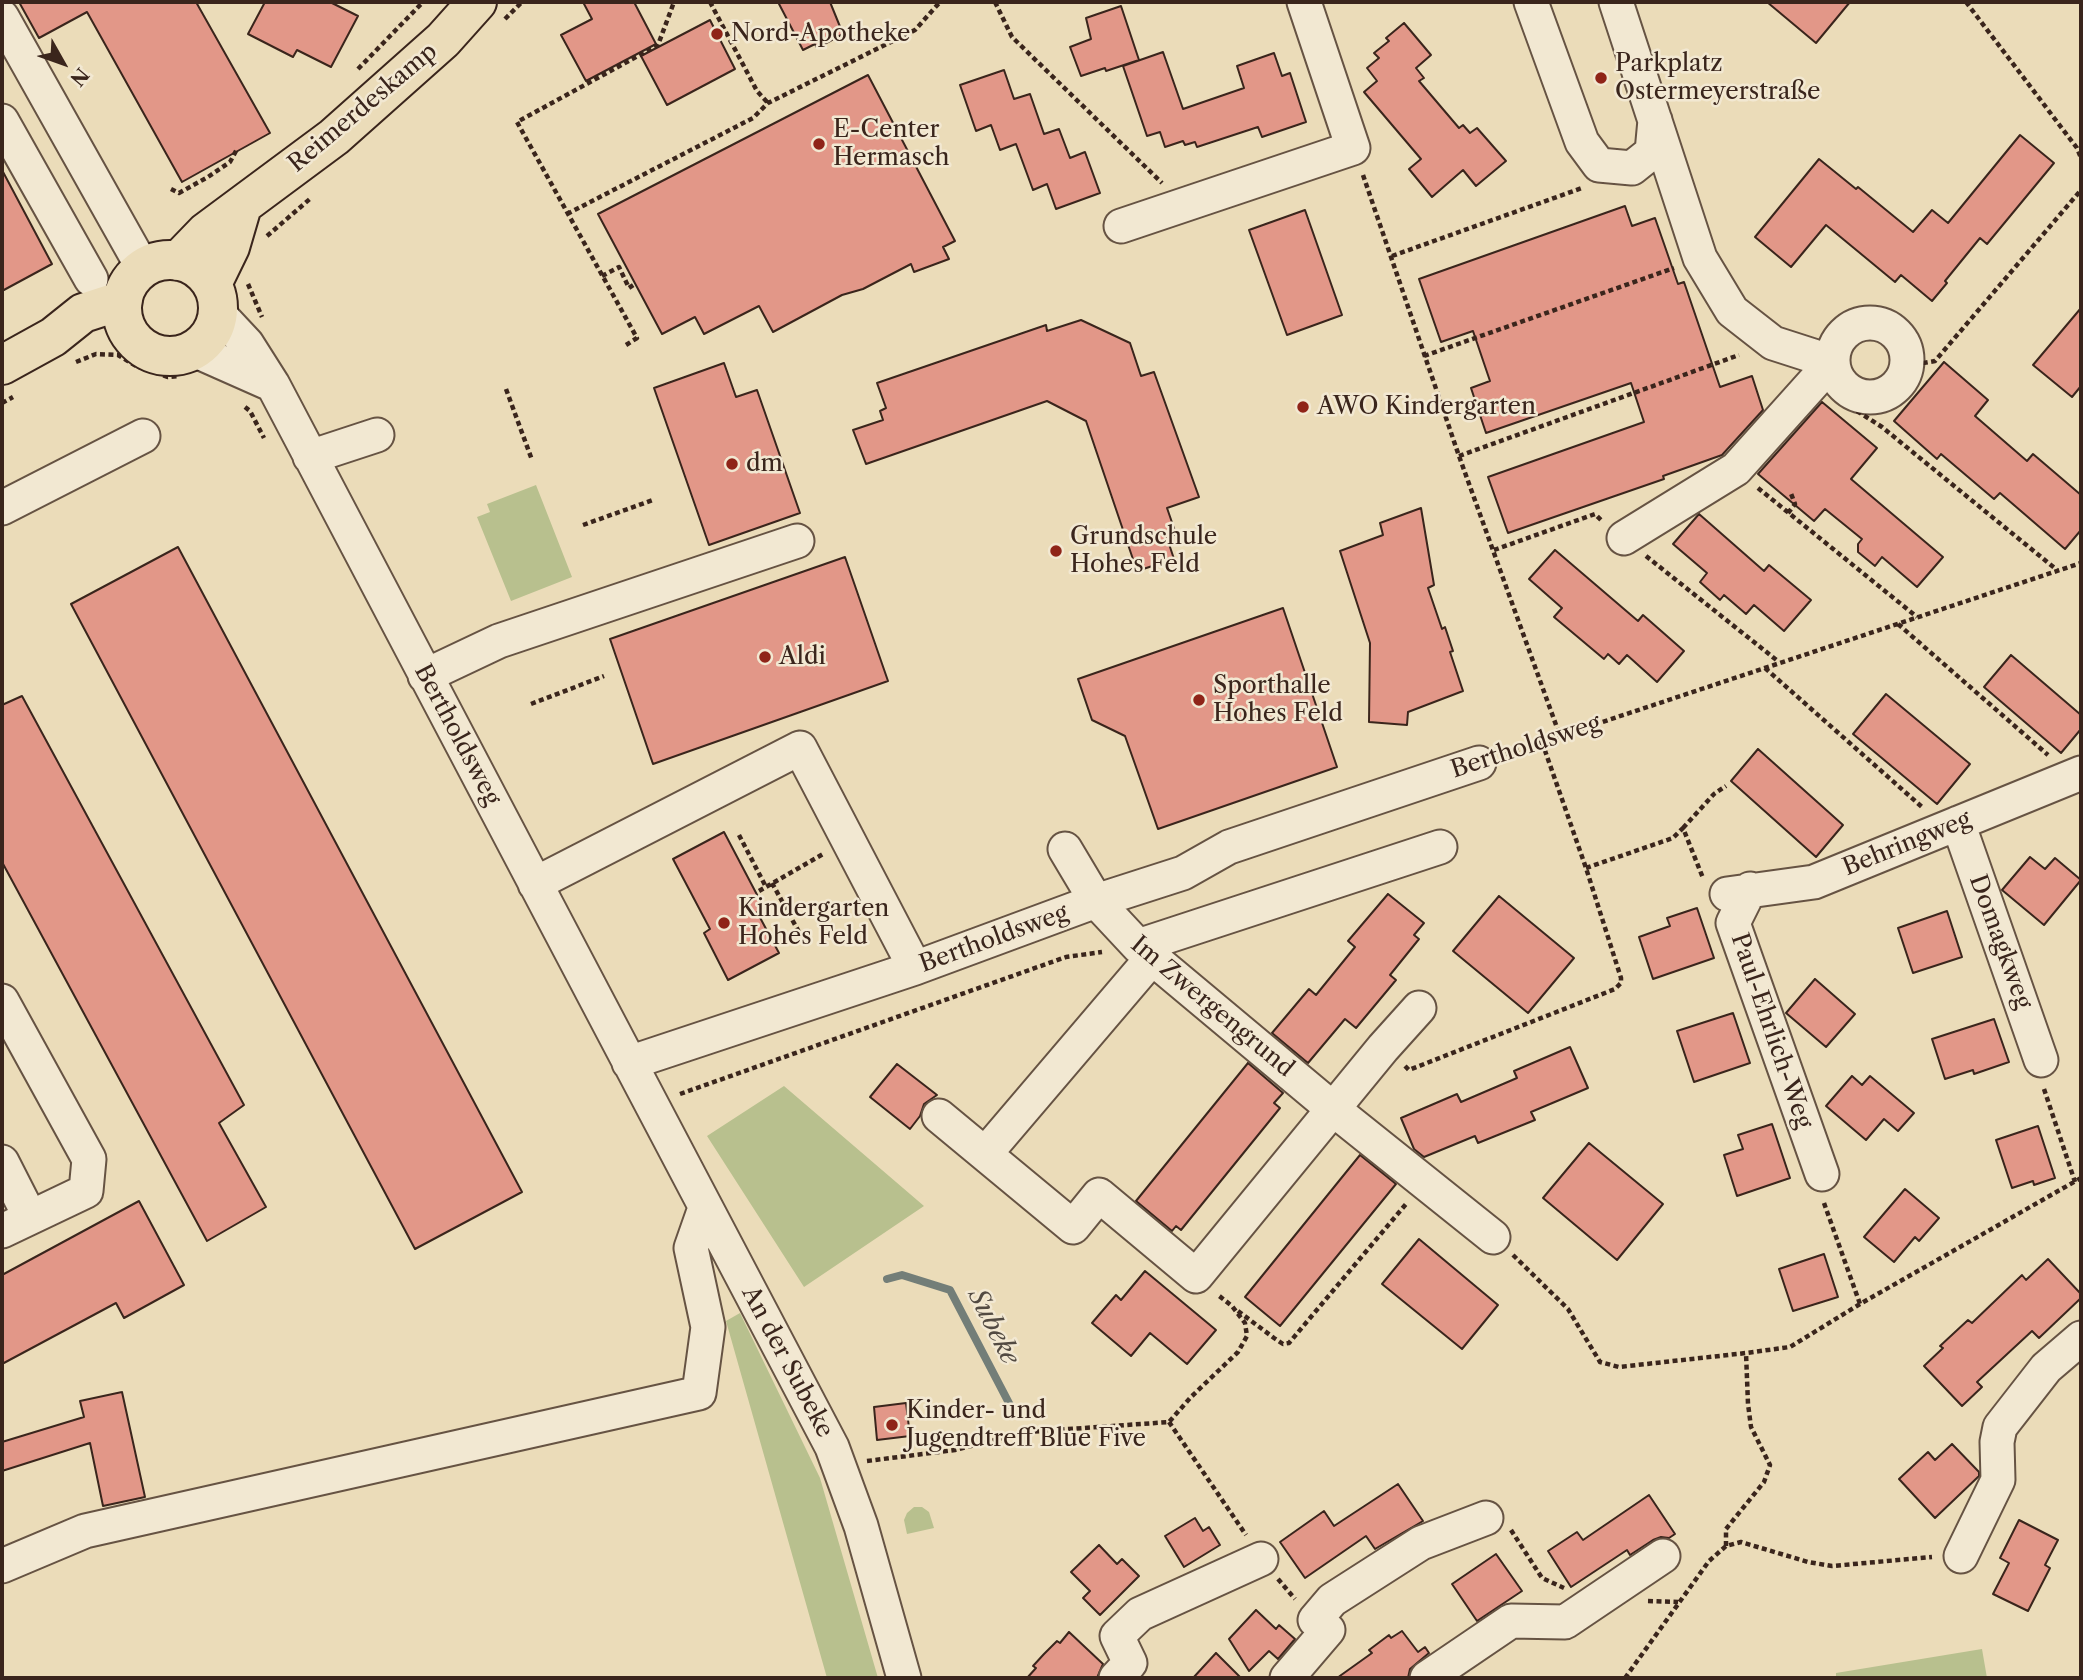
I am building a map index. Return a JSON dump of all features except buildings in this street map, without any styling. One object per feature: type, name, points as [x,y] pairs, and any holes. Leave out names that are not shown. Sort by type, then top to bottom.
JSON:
[{"type":"main road","name":"Reimerdeskamp","points":[[161,265],[334,137],[443,40],[477,2]]},
{"type":"main road","points":[[225,292],[199,270],[161,265],[130,282],[123,300],[123,319],[133,339],[142,347],[162,356],[183,354],[193,362],[209,336],[225,292],[230,247],[242,206]]},
{"type":"main road","points":[[62,351],[83,313],[123,300]]},
{"type":"main road","points":[[8,381],[62,351],[133,339]]},
{"type":"street","points":[[1121,226],[1353,148],[1304,2]]},
{"type":"street","points":[[1531,2],[1582,142],[1599,165],[1632,168],[1652,152],[1656,118]]},
{"type":"street","points":[[1616,2],[1700,258],[1732,311],[1773,343],[1832,362]]},
{"type":"street","points":[[2,17],[161,265]]},
{"type":"street","points":[[2,121],[91,279]]},
{"type":"street","name":"Bertholdsweg","points":[[225,292],[247,344],[272,385],[629,1063],[915,968],[1096,901],[1183,873],[1230,847],[1479,763]]},
{"type":"street","points":[[1624,538],[1736,469],[1832,362],[1840,338],[1856,325],[1883,325],[1897,335],[1905,349],[1904,376],[1895,387],[1883,395],[1868,397],[1851,393],[1839,381],[1832,362]]},
{"type":"street","points":[[193,362],[272,385]]},
{"type":"street","points":[[310,457],[377,435]]},
{"type":"street","points":[[2,508],[143,436]]},
{"type":"street","points":[[425,676],[499,641],[797,541]]},
{"type":"street","points":[[535,884],[800,748],[915,968]]},
{"type":"street","name":"Behringweg","points":[[1739,892],[1814,882],[2077,774]]},
{"type":"street","name":"Domagkweg","points":[[1951,826],[2042,1060]]},
{"type":"street","points":[[985,1154],[1145,952],[1440,847]]},
{"type":"street","name":"Im Zwergengrund","points":[[1065,849],[1096,901],[1145,952],[1333,1109],[1493,1237]]},
{"type":"street","name":"Paul-Ehrlich-Weg","points":[[1739,892],[1733,923],[1822,1174]]},
{"type":"street","points":[[2,1001],[89,1159],[86,1191],[16,1224],[2,1162]]},
{"type":"street","points":[[939,1116],[1073,1227],[1099,1195],[1196,1276],[1419,1008]]},
{"type":"street","name":"An der Subeke","points":[[629,1063],[832,1447],[861,1526],[904,1678]]},
{"type":"street","points":[[2,1566],[85,1531],[699,1393],[708,1327],[691,1248],[705,1208]]},
{"type":"street","points":[[1961,1556],[1998,1479],[1997,1442],[2000,1427],[2046,1368],[2081,1338]]},
{"type":"street","points":[[1287,1678],[1328,1630],[1315,1620],[1332,1600],[1421,1543],[1497,1522]]},
{"type":"street","points":[[1427,1678],[1511,1621],[1564,1622],[1663,1556]]},
{"type":"street","points":[[1116,1678],[1130,1663],[1117,1636],[1140,1614],[1261,1559]]},
{"type":"path","points":[[626,345],[637,338],[517,122],[658,45],[674,2]]},
{"type":"path","points":[[710,2],[757,90],[768,103]]},
{"type":"path","points":[[567,214],[753,118],[768,103],[915,30],[940,2]]},
{"type":"path","points":[[995,2],[1012,37],[1185,205]]},
{"type":"path","points":[[1966,2],[2079,147],[2081,158]]},
{"type":"path","points":[[1353,148],[1459,456],[1560,736]]},
{"type":"path","points":[[171,189],[178,193],[208,177],[230,162],[237,149]]},
{"type":"path","points":[[1392,257],[1558,195],[1584,188]]},
{"type":"path","points":[[1906,366],[1935,361],[2081,190]]},
{"type":"path","points":[[1424,356],[1700,258]]},
{"type":"path","points":[[602,275],[619,267],[629,288],[635,284]]},
{"type":"path","points":[[225,292],[263,315],[247,344]]},
{"type":"path","points":[[1459,456],[1773,343]]},
{"type":"path","points":[[62,351],[118,355],[136,366],[169,377],[193,362]]},
{"type":"path","points":[[2,403],[8,381]]},
{"type":"path","points":[[506,390],[532,460]]},
{"type":"path","points":[[1857,411],[1882,427],[2058,571]]},
{"type":"path","points":[[1736,469],[1918,617]]},
{"type":"path","points":[[1788,513],[1795,504],[1790,491]]},
{"type":"path","points":[[583,525],[653,500]]},
{"type":"path","points":[[1494,551],[1595,514],[1779,663]]},
{"type":"path","name":"Bertholdsweg","points":[[1479,763],[2081,563]]},
{"type":"path","points":[[1898,624],[2077,774]]},
{"type":"path","points":[[1765,668],[1951,826]]},
{"type":"path","points":[[531,704],[604,676]]},
{"type":"path","points":[[1383,1048],[1409,1070],[1615,989],[1621,984],[1586,867],[1542,742]]},
{"type":"path","points":[[1586,867],[1673,838],[1714,794],[1726,786]]},
{"type":"path","points":[[1683,828],[1710,897],[1739,892]]},
{"type":"path","points":[[739,835],[766,887]]},
{"type":"path","points":[[759,891],[848,840]]},
{"type":"path","points":[[772,883],[804,943]]},
{"type":"path","points":[[651,1105],[1066,957],[1145,952]]},
{"type":"path","points":[[2042,1060],[2045,1092],[2075,1182]]},
{"type":"path","points":[[1822,1174],[1825,1207],[1860,1304]]},
{"type":"path","points":[[1493,1237],[1568,1309],[1600,1363],[1619,1367],[1790,1347],[2081,1178]]},
{"type":"path","points":[[1196,1276],[1274,1338],[1283,1344],[1290,1343],[1425,1181]]},
{"type":"path","points":[[867,1461],[955,1450],[1027,1432],[1169,1422],[1238,1352],[1247,1336],[1245,1323],[1232,1307]]},
{"type":"path","points":[[1726,1546],[1726,1529],[1764,1482],[1770,1465],[1751,1427],[1746,1353]]},
{"type":"path","points":[[1169,1422],[1261,1559]]},
{"type":"path","points":[[1497,1522],[1542,1578]]},
{"type":"path","points":[[1625,1678],[1709,1561],[1726,1546],[1741,1542],[1808,1562],[1832,1566],[1961,1556]]},
{"type":"green space","points":[[536,485],[572,577],[511,601],[477,517],[490,512],[487,504]]},
{"type":"green space","points":[[784,1086],[924,1206],[804,1287],[707,1136]]},
{"type":"green space","points":[[740,1313],[820,1478],[878,1678],[827,1678],[726,1321]]},
{"type":"green space","points":[[914,1507],[922,1507],[929,1512],[934,1528],[907,1534],[904,1520]]},
{"type":"green space","points":[[1982,1649],[1987,1678],[1836,1678],[1836,1673]]},
{"type":"waterway","name":"Subeke","points":[[887,1279],[902,1275],[950,1290],[1010,1405]]},
{"type":"place","name":"Nord-Apotheke","points":[[717,34]]},
{"type":"place","name":"Parkplatz Ostermeyerstraße","points":[[1601,78]]},
{"type":"place","name":"E-Center Hermasch","points":[[819,144]]},
{"type":"place","name":"AWO Kindergarten","points":[[1303,407]]},
{"type":"place","name":"dm","points":[[732,464]]},
{"type":"place","name":"Grundschule Hohes Feld","points":[[1056,551]]},
{"type":"place","name":"Aldi","points":[[765,657]]},
{"type":"place","name":"Sporthalle Hohes Feld","points":[[1199,700]]},
{"type":"place","name":"Kindergarten Hohes Feld","points":[[724,923]]},
{"type":"place","name":"Kinder- und Jugendtreff Blue Five","points":[[892,1425]]}]
